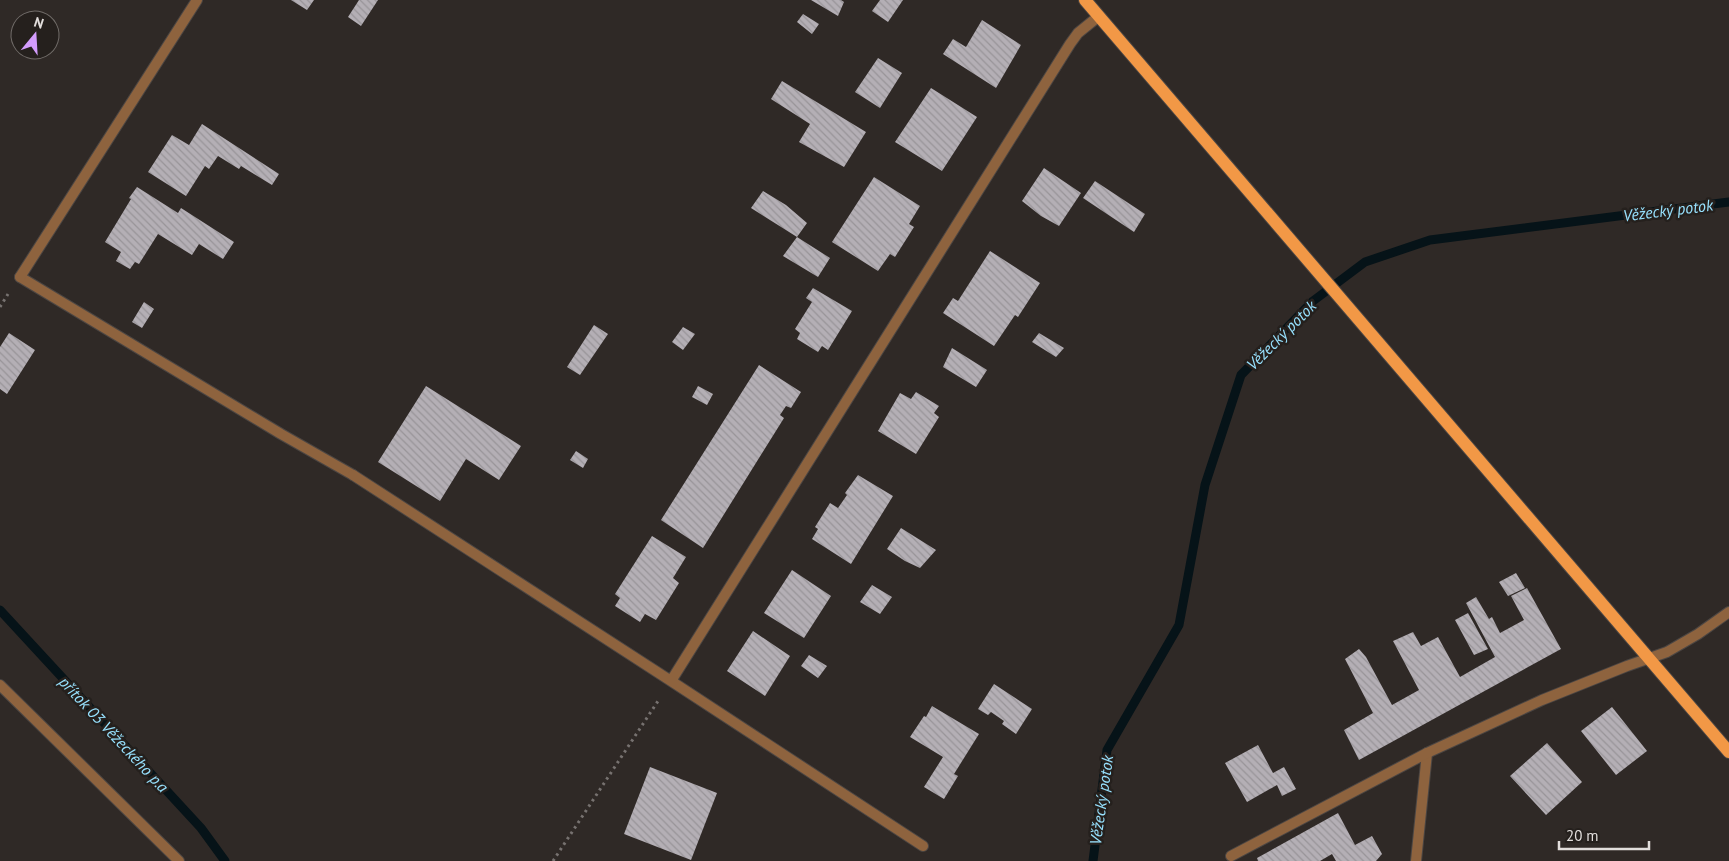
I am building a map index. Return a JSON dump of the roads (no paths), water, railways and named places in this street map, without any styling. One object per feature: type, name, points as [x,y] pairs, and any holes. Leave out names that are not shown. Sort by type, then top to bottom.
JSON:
[{"type":"main road","points":[[1085,0],[1309,264],[1729,752]]},
{"type":"street","points":[[197,0],[20,277],[281,434],[353,475],[923,846]]},
{"type":"street","points":[[671,681],[1070,44],[1078,33],[1099,16]]},
{"type":"street","points":[[1231,856],[1427,753],[1542,700],[1667,652],[1698,634],[1729,612]]},
{"type":"street","points":[[0,685],[179,861]]},
{"type":"street","points":[[1416,861],[1427,753]]},
{"type":"waterway","name":"Věžecký potok","points":[[1093,861],[1107,750],[1179,625],[1205,485],[1241,375],[1313,301],[1365,262],[1430,240],[1729,202]]},
{"type":"waterway","name":"přítok 03 Věžeckého p.a","points":[[0,610],[201,828],[225,861]]}]
